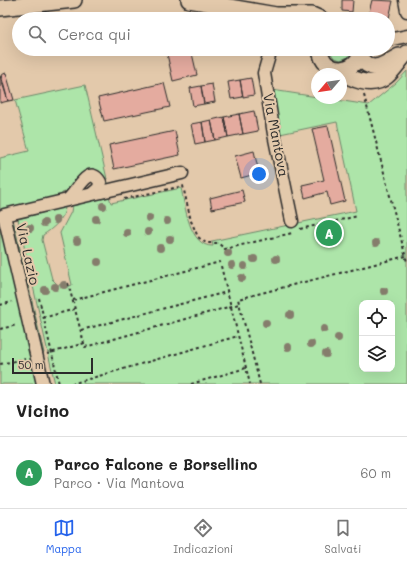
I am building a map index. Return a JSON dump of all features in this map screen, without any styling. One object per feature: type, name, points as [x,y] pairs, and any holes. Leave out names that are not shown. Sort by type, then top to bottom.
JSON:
[{"type":"main road","points":[[0,8],[74,0]]},
{"type":"main road","points":[[198,1],[254,12]]},
{"type":"main road","points":[[347,74],[364,82],[380,81],[391,72],[407,53]]},
{"type":"main road","points":[[364,56],[370,66],[375,67],[381,66],[407,53]]},
{"type":"main road","points":[[322,56],[323,61],[334,68]]},
{"type":"main road","points":[[347,69],[350,68],[359,56]]},
{"type":"street","points":[[405,0],[407,10]]},
{"type":"street","name":"Via Mantova","points":[[269,56],[264,73],[274,134],[292,221]]},
{"type":"street","name":"Via Lazio","points":[[43,384],[4,215],[182,173]]},
{"type":"street","points":[[66,200],[71,197],[85,178],[90,175],[96,177],[100,182],[99,188],[93,193]]},
{"type":"path","points":[[362,89],[407,262]]},
{"type":"path","points":[[118,201],[183,186],[191,221],[198,237],[206,243],[218,243],[224,249],[290,234],[309,226],[358,216]]},
{"type":"path","points":[[260,384],[238,299],[406,256]]},
{"type":"path","points":[[73,300],[220,262],[250,384]]},
{"type":"path","points":[[68,283],[85,347],[240,304]]},
{"type":"path","points":[[81,330],[227,292]]},
{"type":"path","points":[[39,298],[58,384]]},
{"type":"path","points":[[0,304],[12,302]]},
{"type":"path","points":[[43,318],[76,309]]},
{"type":"path","points":[[0,329],[17,325]]},
{"type":"path","points":[[71,384],[238,336]]},
{"type":"path","points":[[46,354],[84,343]]},
{"type":"path","points":[[0,364],[31,358]]},
{"type":"path","points":[[191,384],[246,368]]},
{"type":"green space","points":[[333,56],[349,56],[341,60],[334,58]]},
{"type":"green space","points":[[407,71],[407,384],[55,384],[18,219],[65,207],[63,216],[54,227],[43,235],[42,240],[52,279],[58,285],[65,284],[67,287],[72,285],[60,233],[71,212],[72,206],[109,196],[111,203],[181,188],[193,233],[198,240],[213,246],[212,241],[356,211],[337,122],[280,134],[272,90],[311,96],[311,104],[347,104],[347,102],[369,105],[396,83]]},
{"type":"green space","points":[[85,85],[108,183],[101,174],[95,170],[89,170],[84,172],[67,191],[62,193],[62,196],[0,212],[0,158],[29,151],[15,100]]},
{"type":"green space","points":[[13,219],[44,353],[42,354],[12,225]]},
{"type":"green space","points":[[0,223],[37,384],[0,384]]},
{"type":"building","points":[[342,0],[353,0],[352,12],[342,11]]},
{"type":"building","points":[[372,0],[393,1],[390,12],[369,12]]},
{"type":"building","points":[[167,56],[193,56],[197,75],[173,81]]},
{"type":"building","points":[[6,73],[14,100],[8,101],[1,75]]},
{"type":"building","points":[[0,76],[8,101],[0,103]]},
{"type":"building","points":[[251,78],[254,95],[243,97],[240,80]]},
{"type":"building","points":[[240,80],[243,97],[231,99],[228,82]]},
{"type":"building","points":[[164,83],[170,107],[104,121],[98,98]]},
{"type":"building","points":[[212,84],[215,102],[204,104],[201,86]]},
{"type":"building","points":[[201,86],[204,104],[193,106],[190,88]]},
{"type":"building","points":[[254,111],[258,131],[243,134],[239,114]]},
{"type":"building","points":[[239,114],[243,134],[228,137],[224,117]]},
{"type":"building","points":[[224,117],[228,137],[215,140],[211,120]]},
{"type":"building","points":[[211,120],[215,140],[205,142],[202,122]]},
{"type":"building","points":[[202,122],[205,142],[195,144],[191,124]]},
{"type":"building","points":[[328,126],[345,201],[330,205],[327,192],[305,198],[302,185],[324,180],[312,129]]},
{"type":"building","points":[[175,131],[180,155],[114,169],[109,145]]},
{"type":"building","points":[[254,151],[259,173],[241,178],[235,156]]},
{"type":"building","points":[[242,190],[245,202],[212,209],[210,198]]},
{"type":"place","name":"Parco Falcone e Borsellino","points":[[329,233]]}]
